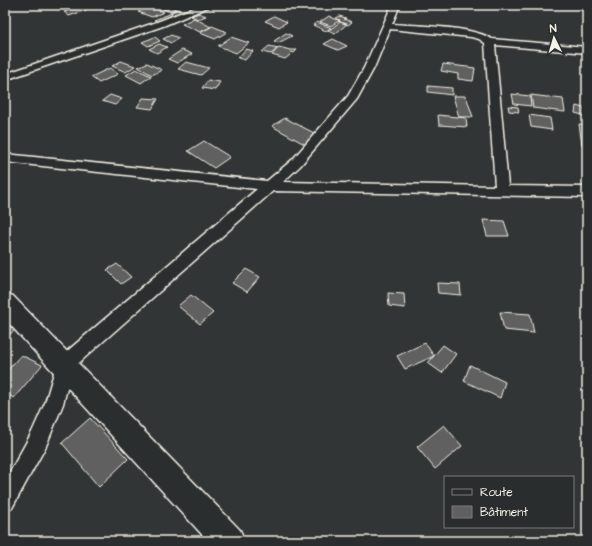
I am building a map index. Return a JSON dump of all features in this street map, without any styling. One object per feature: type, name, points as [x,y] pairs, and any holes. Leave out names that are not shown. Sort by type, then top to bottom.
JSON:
[{"type":"main road","points":[[5,303],[229,541]]},
{"type":"street","points":[[5,78],[160,24],[209,5]]},
{"type":"street","points":[[5,501],[39,439],[54,404],[64,365],[296,163],[353,97],[369,68],[396,5]]},
{"type":"street","points":[[387,26],[471,34],[482,37],[490,42],[587,50]]},
{"type":"street","points":[[490,42],[502,190]]},
{"type":"street","points":[[5,158],[268,186],[587,192]]},
{"type":"building","points":[[166,5],[176,9],[170,12],[157,6]]},
{"type":"building","points":[[80,6],[86,10],[69,16],[64,12]]},
{"type":"building","points":[[149,6],[164,12],[152,17],[138,12]]},
{"type":"building","points":[[177,9],[183,12],[158,22],[154,20],[172,13],[170,13]]},
{"type":"building","points":[[199,13],[206,16],[198,19],[191,16]]},
{"type":"building","points":[[274,16],[287,22],[279,27],[265,21]]},
{"type":"building","points":[[329,16],[340,20],[331,26],[320,22]]},
{"type":"building","points":[[339,16],[352,22],[348,25],[335,19]]},
{"type":"building","points":[[194,18],[211,27],[200,32],[182,24]]},
{"type":"building","points":[[317,22],[331,28],[326,31],[313,25]]},
{"type":"building","points":[[340,22],[347,24],[335,34],[328,31]]},
{"type":"building","points":[[212,26],[227,32],[215,39],[200,33]]},
{"type":"building","points":[[286,33],[292,36],[278,43],[274,41]]},
{"type":"building","points":[[171,35],[179,38],[171,43],[163,39]]},
{"type":"building","points":[[155,37],[160,41],[148,46],[142,42]]},
{"type":"building","points":[[231,37],[249,43],[236,53],[218,46]]},
{"type":"building","points":[[333,39],[347,46],[338,50],[324,44]]},
{"type":"building","points":[[159,44],[167,47],[157,53],[149,49]]},
{"type":"building","points":[[269,46],[278,48],[271,54],[262,52]]},
{"type":"building","points":[[279,47],[297,50],[294,53],[291,52],[285,59],[272,55]]},
{"type":"building","points":[[246,49],[253,51],[245,60],[238,58]]},
{"type":"building","points":[[182,50],[192,54],[177,63],[168,59]]},
{"type":"building","points":[[121,61],[135,66],[126,72],[112,66]]},
{"type":"building","points":[[186,62],[209,68],[201,75],[178,69]]},
{"type":"building","points":[[147,63],[162,70],[152,75],[138,67]]},
{"type":"building","points":[[443,64],[475,68],[473,81],[458,79],[458,74],[441,71]]},
{"type":"building","points":[[110,68],[118,74],[99,83],[91,77]]},
{"type":"building","points":[[136,69],[151,76],[141,83],[126,75]]},
{"type":"building","points":[[208,80],[220,82],[215,90],[202,88]]},
{"type":"building","points":[[428,86],[452,88],[452,95],[428,92]]},
{"type":"building","points":[[512,94],[530,96],[531,106],[514,104]]},
{"type":"building","points":[[110,95],[122,99],[115,105],[102,101]]},
{"type":"building","points":[[531,95],[563,99],[565,112],[533,108]]},
{"type":"building","points":[[453,96],[466,96],[473,117],[459,117]]},
{"type":"building","points":[[143,98],[158,99],[152,109],[137,107]]},
{"type":"building","points":[[508,106],[518,107],[519,112],[509,111]]},
{"type":"building","points":[[576,106],[587,109],[587,116],[575,113]]},
{"type":"building","points":[[438,115],[466,118],[467,127],[439,125]]},
{"type":"building","points":[[529,115],[550,118],[552,130],[531,127]]},
{"type":"building","points":[[285,118],[318,135],[306,145],[272,126]]},
{"type":"building","points":[[579,124],[587,125],[587,146],[582,145]]},
{"type":"building","points":[[204,141],[230,157],[214,168],[188,151]]},
{"type":"building","points":[[483,220],[504,221],[509,236],[487,236]]},
{"type":"building","points":[[117,264],[131,277],[121,284],[107,270]]},
{"type":"building","points":[[246,269],[260,277],[247,292],[232,283]]},
{"type":"building","points":[[437,283],[460,284],[461,295],[438,293]]},
{"type":"building","points":[[388,293],[404,294],[405,308],[389,306]]},
{"type":"building","points":[[191,295],[213,313],[200,324],[178,306]]},
{"type":"building","points":[[500,312],[530,314],[534,333],[504,330]]},
{"type":"building","points":[[5,320],[15,330],[5,338]]},
{"type":"building","points":[[425,343],[434,356],[405,369],[397,356]]},
{"type":"building","points":[[443,345],[456,354],[442,373],[428,363]]},
{"type":"building","points":[[21,355],[42,365],[14,398],[5,393],[5,373]]},
{"type":"building","points":[[470,365],[505,382],[500,398],[464,381]]},
{"type":"building","points":[[90,418],[128,459],[99,487],[62,443]]},
{"type":"building","points":[[444,425],[462,446],[435,469],[417,447]]}]
